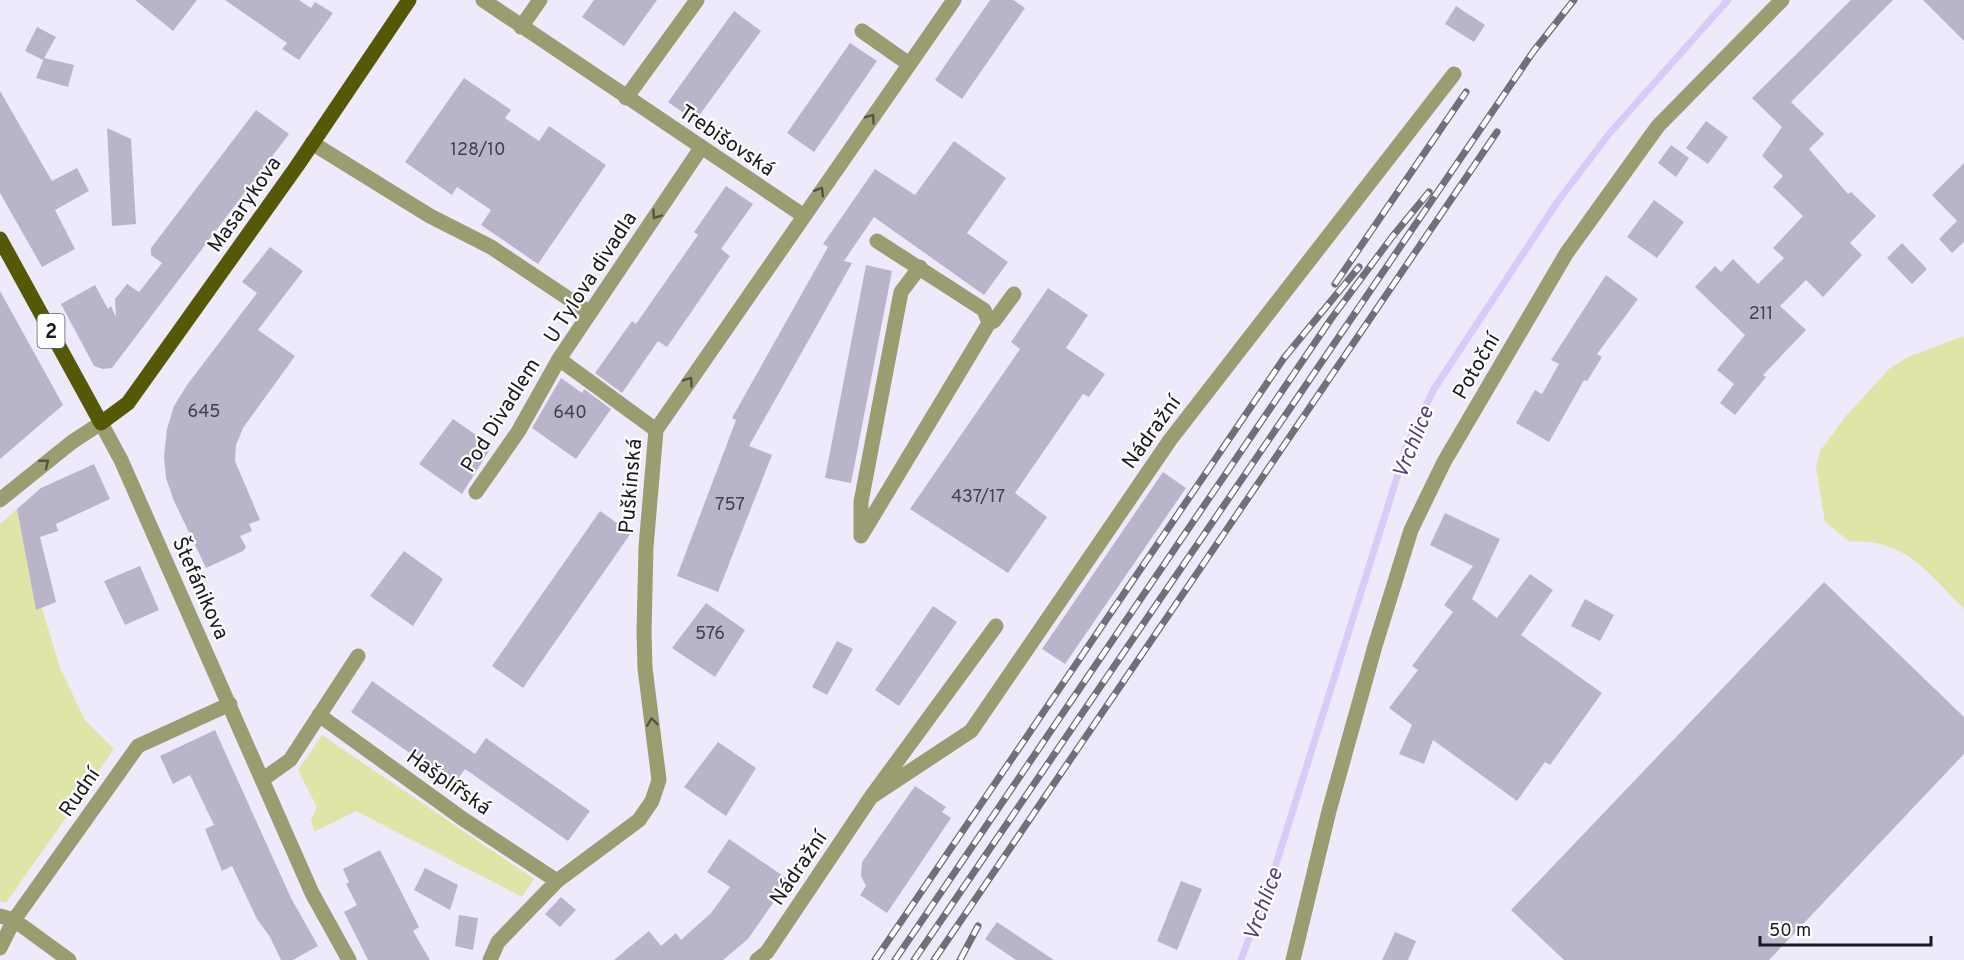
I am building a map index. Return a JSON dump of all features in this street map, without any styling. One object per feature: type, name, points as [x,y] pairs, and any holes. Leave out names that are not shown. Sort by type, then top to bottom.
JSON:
[{"type":"main road","name":"Masarykova","points":[[102,423],[128,403],[312,143],[409,0]]},
{"type":"main road","name":"Štefánikova","points":[[0,239],[102,423]]},
{"type":"street","name":"Trebišovská","points":[[483,0],[804,216]]},
{"type":"street","points":[[521,27],[540,0]]},
{"type":"street","points":[[626,98],[697,0]]},
{"type":"street","name":"Puškinská","points":[[490,960],[498,942],[557,880],[639,820],[652,801],[659,780],[645,668],[646,547],[656,430],[954,0]]},
{"type":"street","name":"Potoční","points":[[1293,960],[1329,811],[1375,646],[1411,530],[1444,462],[1566,254],[1658,126],[1782,0]]},
{"type":"street","points":[[862,31],[909,64]]},
{"type":"street","name":"Nádražní","points":[[871,797],[971,731],[1170,440],[1454,74]]},
{"type":"street","points":[[312,143],[430,216],[491,247],[590,313]]},
{"type":"street","name":"U Tylova divadla","points":[[656,430],[559,359],[701,148]]},
{"type":"street","points":[[877,241],[984,310],[989,323]]},
{"type":"street","points":[[920,267],[901,292],[861,502],[861,536],[989,323],[994,321],[1014,294]]},
{"type":"street","name":"Pod Divadlem","points":[[476,492],[518,432],[559,359]]},
{"type":"street","points":[[0,500],[72,442],[102,423]]},
{"type":"street","name":"Štefánikova","points":[[102,423],[121,460],[312,893],[349,960]]},
{"type":"street","name":"Nádražní","points":[[757,960],[767,952],[871,797],[996,626]]},
{"type":"street","points":[[262,780],[290,760],[358,656]]},
{"type":"street","name":"Rudní","points":[[0,948],[7,918],[138,746],[230,704]]},
{"type":"street","name":"Hašplířská","points":[[319,716],[463,819],[557,880]]},
{"type":"street","points":[[7,918],[69,960]]},
{"type":"green space","points":[[1964,336],[1964,609],[1914,560],[1886,545],[1850,542],[1825,522],[1816,468],[1820,451],[1845,417],[1890,368],[1910,356]]},
{"type":"green space","points":[[17,509],[36,609],[42,608],[60,668],[85,720],[114,749],[6,903],[0,901],[0,524]]},
{"type":"green space","points":[[322,735],[534,879],[522,897],[356,811],[314,832],[311,819],[317,807],[298,770]]},
{"type":"building","points":[[135,0],[197,0],[173,31]]},
{"type":"building","points":[[225,0],[299,0],[311,8],[315,2],[333,13],[299,60],[282,49],[287,43]]},
{"type":"building","points":[[594,0],[657,0],[624,46],[582,17]]},
{"type":"building","points":[[990,0],[1013,0],[1025,8],[962,99],[935,80]]},
{"type":"building","points":[[1851,0],[1893,0],[1791,102],[1824,134],[1809,149],[1848,194],[1851,192],[1876,216],[1850,243],[1862,255],[1823,297],[1806,280],[1780,306],[1806,330],[1763,375],[1766,377],[1735,415],[1720,403],[1734,384],[1717,370],[1745,335],[1695,287],[1715,266],[1721,272],[1733,259],[1758,284],[1784,258],[1773,248],[1803,216],[1773,187],[1783,176],[1762,156],[1782,127],[1752,98]]},
{"type":"building","points":[[1923,0],[1964,0],[1964,41]]},
{"type":"building","points":[[1456,6],[1485,25],[1474,42],[1445,24]]},
{"type":"building","points":[[734,11],[761,31],[695,121],[668,102]]},
{"type":"building","points":[[37,27],[56,37],[43,60],[25,51]]},
{"type":"building","points":[[850,43],[877,61],[814,152],[787,133]]},
{"type":"building","points":[[44,58],[74,65],[68,87],[36,78]]},
{"type":"building","points":[[464,78],[511,110],[505,118],[539,141],[549,126],[606,165],[538,264],[481,225],[491,210],[457,187],[452,195],[405,162]]},
{"type":"building","points":[[0,91],[52,181],[77,168],[89,191],[55,210],[75,249],[42,267],[0,193]]},
{"type":"building","points":[[256,110],[289,134],[112,368],[103,369],[94,366],[61,304],[95,285],[108,309],[111,306],[116,317],[115,299],[127,284],[139,292],[162,263],[151,255],[151,248]]},
{"type":"building","points":[[1706,121],[1728,137],[1708,164],[1686,148]]},
{"type":"building","points":[[107,128],[131,139],[136,224],[112,226]]},
{"type":"building","points":[[954,141],[1006,178],[967,233],[1008,262],[984,295],[874,217],[844,261],[852,263],[749,446],[772,455],[718,592],[677,576],[736,420],[732,418],[828,247],[823,244],[875,169],[915,195]]},
{"type":"building","points":[[1671,145],[1689,158],[1676,177],[1658,163]]},
{"type":"building","points":[[1964,163],[1964,242],[1952,253],[1939,239],[1957,221],[1932,195]]},
{"type":"building","points":[[726,186],[753,204],[721,249],[730,256],[667,347],[658,341],[622,393],[595,373],[632,321],[636,324],[698,235],[694,232]]},
{"type":"building","points":[[1654,200],[1684,222],[1657,258],[1627,237]]},
{"type":"building","points":[[1902,243],[1927,269],[1912,284],[1887,258]]},
{"type":"building","points":[[270,247],[303,271],[258,330],[295,356],[243,428],[236,445],[235,461],[260,520],[249,524],[252,531],[240,536],[246,547],[243,551],[206,568],[174,501],[166,478],[164,456],[167,429],[174,406],[187,385],[257,293],[242,282]]},
{"type":"building","points":[[866,265],[892,271],[851,483],[825,478]]},
{"type":"building","points":[[1606,275],[1638,299],[1597,354],[1602,357],[1587,381],[1584,380],[1549,442],[1516,423],[1535,390],[1542,394],[1559,364],[1551,360]]},
{"type":"building","points":[[1048,288],[1088,315],[1066,348],[1105,374],[1089,397],[1083,394],[1015,493],[1047,517],[1008,573],[910,509],[1020,349],[1011,342]]},
{"type":"building","points":[[0,291],[63,405],[0,459]]},
{"type":"building","points":[[561,378],[582,393],[584,389],[611,409],[576,459],[532,428]]},
{"type":"building","points":[[453,419],[492,446],[462,494],[419,464]]},
{"type":"building","points":[[94,464],[110,499],[56,524],[58,531],[40,537],[56,602],[36,610],[17,509],[41,488]]},
{"type":"building","points":[[1163,472],[1186,488],[1065,664],[1042,649]]},
{"type":"building","points":[[600,511],[631,533],[523,688],[492,666]]},
{"type":"building","points":[[1445,513],[1500,539],[1472,599],[1497,618],[1530,574],[1553,590],[1521,635],[1602,693],[1550,765],[1545,762],[1517,801],[1433,740],[1424,764],[1399,754],[1412,725],[1389,708],[1418,670],[1412,666],[1453,612],[1444,605],[1473,566],[1430,545]]},
{"type":"building","points":[[404,551],[443,579],[413,626],[370,596]]},
{"type":"building","points":[[140,566],[159,610],[125,625],[104,581]]},
{"type":"building","points":[[1824,582],[1964,717],[1964,754],[1769,960],[1564,960],[1511,910]]},
{"type":"building","points":[[1585,599],[1614,615],[1600,641],[1571,626]]},
{"type":"building","points":[[706,603],[745,630],[715,677],[672,648]]},
{"type":"building","points":[[933,606],[957,622],[899,706],[875,690]]},
{"type":"building","points":[[837,641],[853,649],[827,695],[812,687]]},
{"type":"building","points":[[372,681],[475,754],[486,738],[590,811],[568,841],[465,769],[454,784],[351,712]]},
{"type":"building","points":[[215,730],[291,898],[318,946],[293,960],[281,960],[270,937],[257,919],[232,866],[222,871],[205,829],[214,825],[190,775],[173,784],[160,756]]},
{"type":"building","points":[[718,742],[756,768],[726,816],[684,787]]},
{"type":"building","points":[[915,786],[946,807],[942,812],[951,818],[887,913],[860,895],[866,886],[861,876],[862,862]]},
{"type":"building","points":[[729,839],[789,880],[748,939],[723,960],[614,960],[649,931],[661,946],[676,933],[681,940],[711,913],[730,887],[707,872]]},
{"type":"building","points":[[380,850],[419,927],[413,931],[430,960],[368,960],[344,912],[357,905],[346,884],[349,882],[343,869]]},
{"type":"building","points":[[425,868],[458,885],[450,910],[414,890]]},
{"type":"building","points":[[1181,881],[1202,889],[1177,950],[1157,941]]},
{"type":"building","points":[[561,897],[576,910],[560,927],[545,914]]},
{"type":"building","points":[[459,915],[478,918],[473,950],[455,946]]},
{"type":"building","points":[[997,922],[1054,960],[1016,960],[985,939]]},
{"type":"building","points":[[1395,932],[1416,941],[1408,960],[1382,960]]},
{"type":"waterway","name":"Vrchlice","points":[[1241,960],[1273,874],[1407,445],[1434,389],[1558,201],[1609,134],[1728,0]]},
{"type":"railway","points":[[914,960],[1533,52],[1574,0]]},
{"type":"railway","points":[[1335,284],[1466,92]]},
{"type":"railway","points":[[934,960],[1497,132]]},
{"type":"railway","points":[[895,960],[1331,319],[1392,237],[1429,192]]},
{"type":"railway","points":[[875,960],[1284,358],[1359,267]]},
{"type":"railway","points":[[960,960],[978,926]]}]
